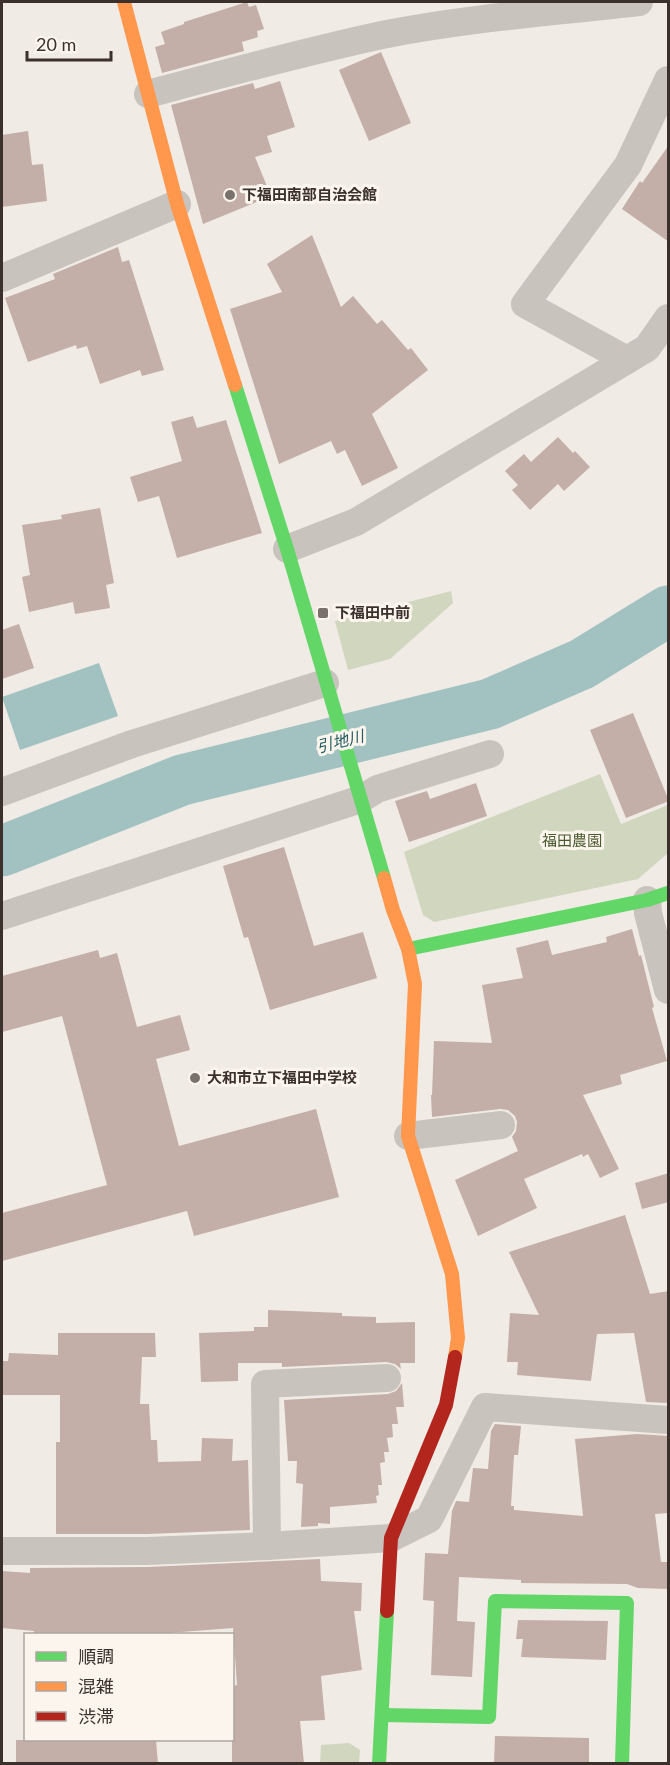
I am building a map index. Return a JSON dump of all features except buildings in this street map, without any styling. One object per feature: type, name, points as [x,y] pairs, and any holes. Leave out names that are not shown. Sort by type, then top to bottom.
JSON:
[{"type":"street","points":[[124,2],[177,204],[287,549],[393,910],[408,949],[415,984],[408,1136],[452,1274],[458,1338],[446,1405],[391,1538],[380,1764]]},
{"type":"street","points":[[148,93],[383,35],[434,26],[639,2]]},
{"type":"street","points":[[627,360],[525,304],[628,165],[669,80]]},
{"type":"street","points":[[2,278],[177,204]]},
{"type":"street","points":[[287,549],[356,522],[647,348],[669,318]]},
{"type":"street","points":[[2,792],[132,744],[327,690]]},
{"type":"street","points":[[2,916],[357,787],[377,789],[490,754]]},
{"type":"street","points":[[408,949],[658,896]]},
{"type":"street","points":[[658,896],[648,913],[669,990]]},
{"type":"street","points":[[408,1136],[501,1125]]},
{"type":"street","points":[[267,1546],[265,1384],[357,1393],[387,1378]]},
{"type":"street","points":[[2,1551],[147,1551],[391,1538],[429,1518],[485,1407],[669,1420]]},
{"type":"street","points":[[382,1715],[489,1717],[495,1601],[627,1603],[622,1764]]},
{"type":"green space","points":[[451,591],[453,603],[390,659],[348,670],[335,621]]},
{"type":"green space","name":"福田農園","points":[[600,774],[621,824],[668,805],[668,853],[638,879],[434,922],[423,915],[404,852]]},
{"type":"green space","points":[[349,1743],[360,1750],[359,1763],[320,1763],[321,1745]]},
{"type":"water","points":[[99,663],[118,716],[20,750],[2,697]]},
{"type":"waterway","name":"引地川","points":[[2,851],[182,780],[490,704],[582,664],[668,611]]},
{"type":"traffic: fast","points":[[235,385],[287,549],[384,878]]},
{"type":"traffic: fast","points":[[408,949],[647,900],[668,893]]},
{"type":"traffic: fast","points":[[382,1715],[489,1717],[495,1601],[627,1603],[622,1764]]},
{"type":"traffic: fast","points":[[379,1764],[387,1611]]},
{"type":"traffic: slow","points":[[124,2],[177,204],[235,385]]},
{"type":"traffic: slow","points":[[384,878],[408,949],[415,984],[408,1136],[452,1274],[458,1338],[455,1357]]},
{"type":"traffic: jam","points":[[387,1611],[391,1538],[446,1405],[455,1357]]},
{"type":"place","name":"下福田南部自治会館","points":[[230,195]]},
{"type":"place","name":"下福田中前","points":[[323,613]]},
{"type":"place","name":"大和市立下福田中学校","points":[[195,1078]]}]
